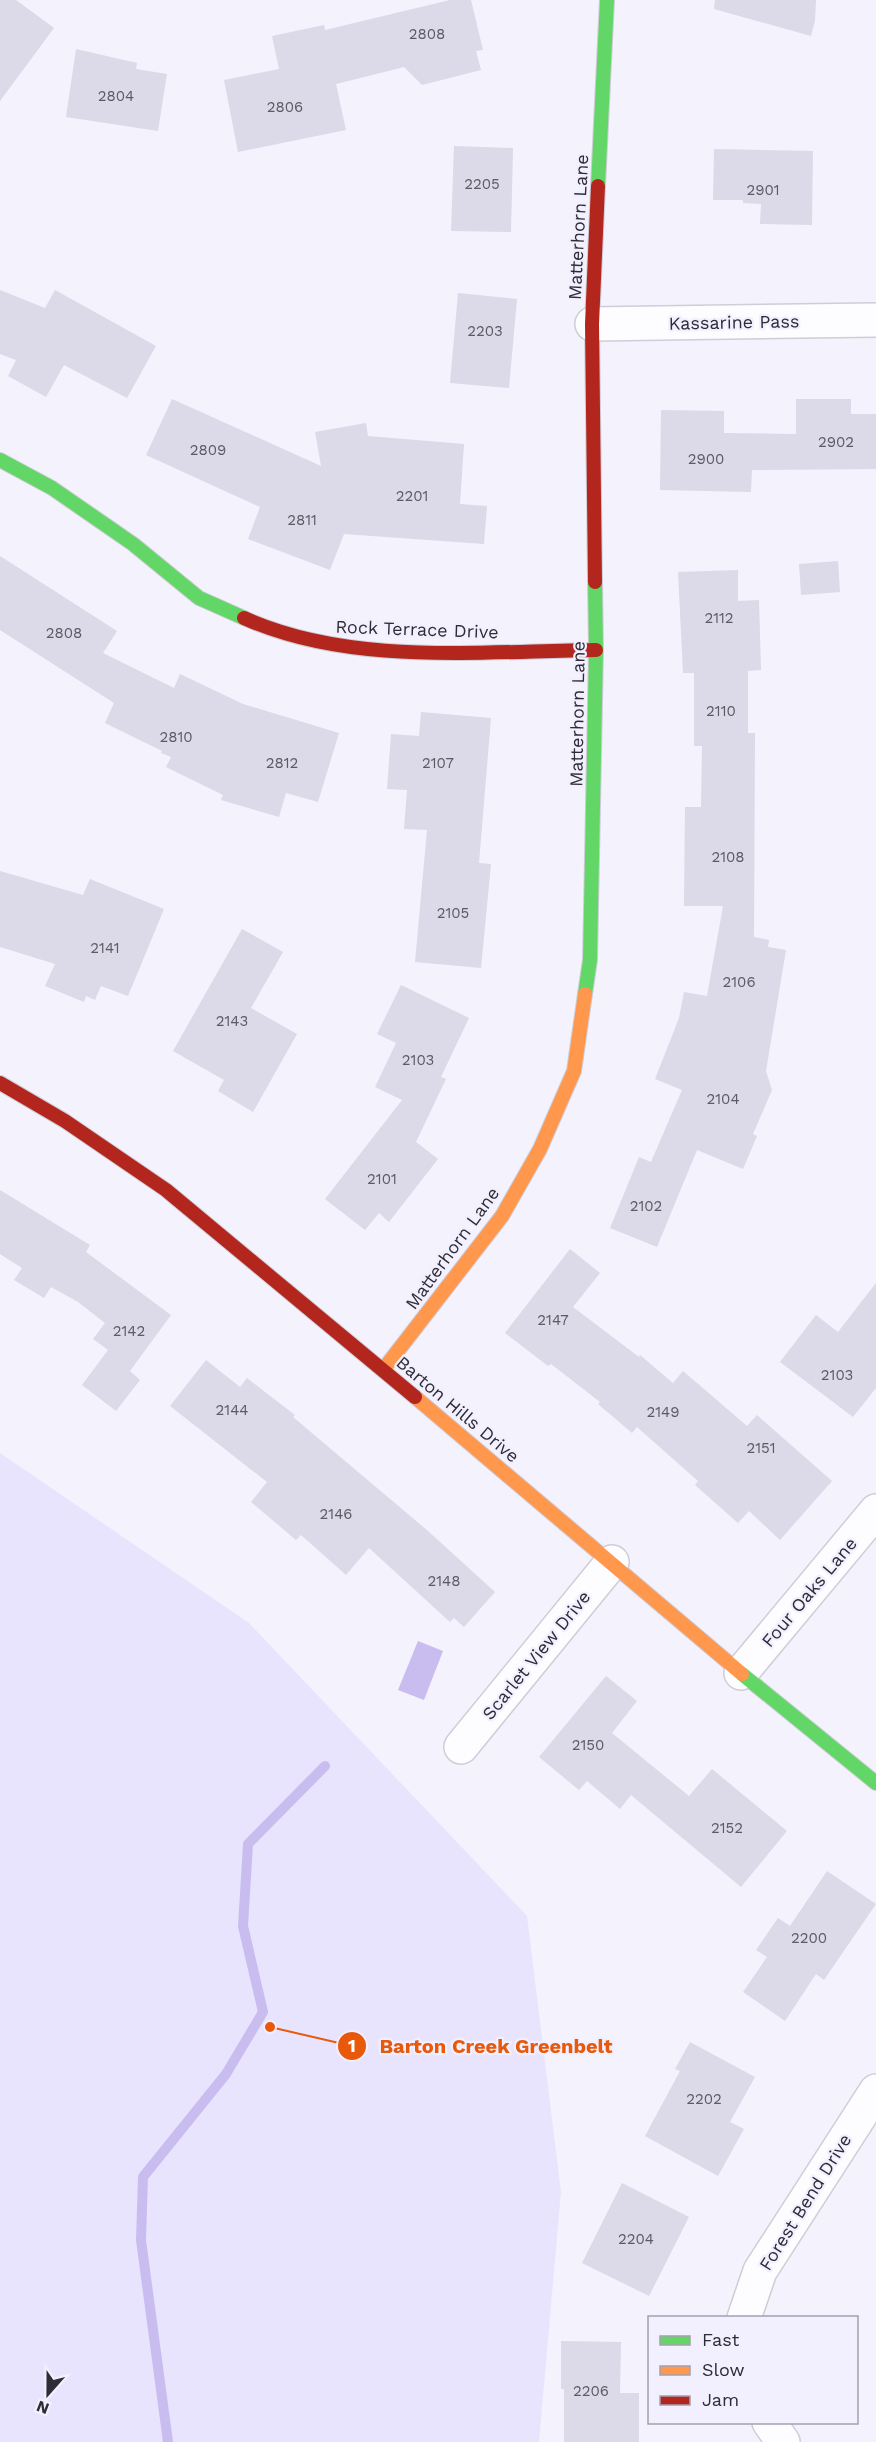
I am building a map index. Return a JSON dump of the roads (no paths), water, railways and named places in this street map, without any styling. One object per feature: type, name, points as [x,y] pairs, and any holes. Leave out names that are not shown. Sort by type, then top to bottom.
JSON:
[{"type":"street","name":"Matterhorn Lane","points":[[383,1370],[502,1216],[540,1149],[574,1071],[590,960],[596,650],[592,324],[607,0]]},
{"type":"street","name":"Kassarine Pass","points":[[592,324],[876,320]]},
{"type":"street","name":"Rock Terrace Drive","points":[[0,460],[52,488],[133,544],[199,598],[259,626],[333,646],[427,652],[596,650]]},
{"type":"street","name":"Barton Hills Drive","points":[[0,1083],[65,1121],[166,1190],[612,1562],[741,1673],[876,1783]]},
{"type":"street","name":"Four Oaks Lane","points":[[741,1673],[876,1511]]},
{"type":"street","name":"Scarlet View Drive","points":[[461,1747],[612,1562]]},
{"type":"street","name":"Forest Bend Drive","points":[[745,2316],[760,2271],[876,2091]]},
{"type":"street","points":[[770,2424],[783,2442]]},
{"type":"waterway","points":[[168,2442],[141,2240],[143,2177],[226,2074],[263,2012],[243,1926],[248,1844],[325,1766]]},
{"type":"place","name":"Barton Creek Greenbelt","points":[[270,2027]]}]
